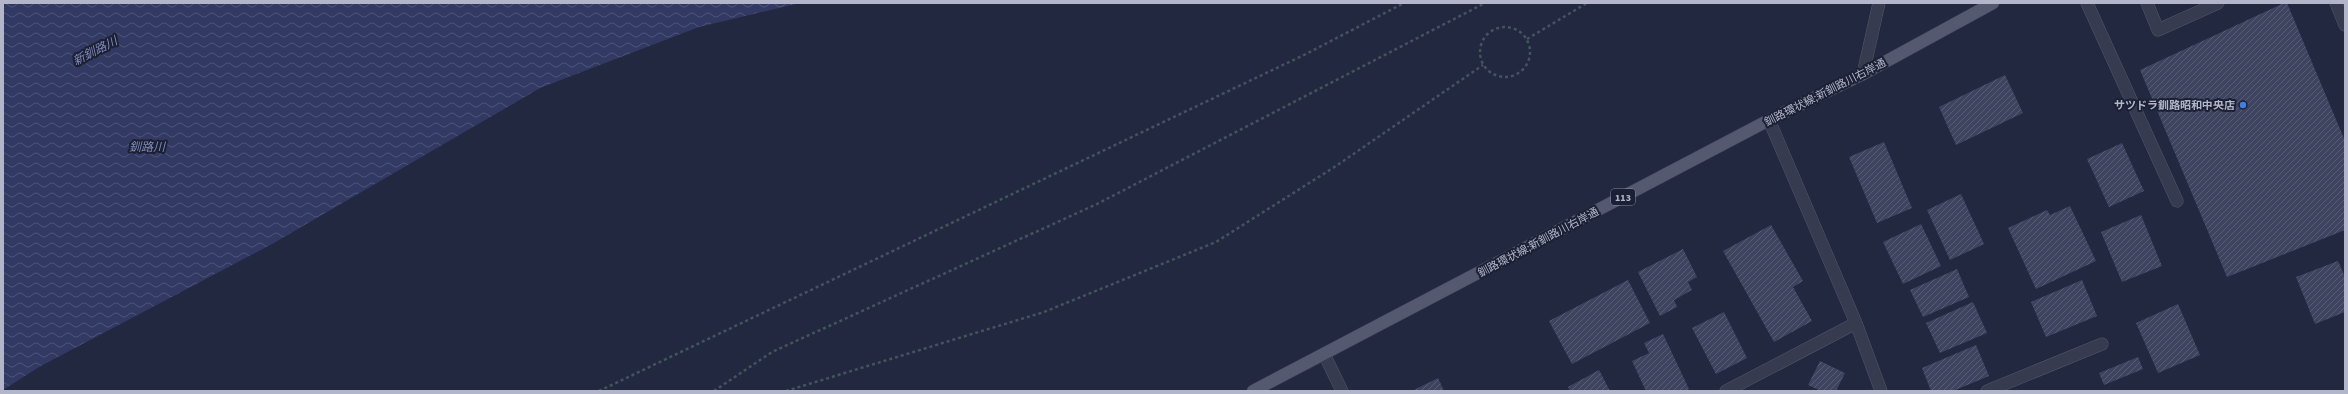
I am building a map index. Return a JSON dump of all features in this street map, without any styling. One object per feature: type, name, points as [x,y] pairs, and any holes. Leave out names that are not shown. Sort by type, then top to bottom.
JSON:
[{"type":"main road","name":"釧路環状線;新釧路川右岸通","points":[[1253,391],[1768,120],[1863,74],[1993,3]]},
{"type":"street","points":[[1863,74],[1879,3]]},
{"type":"street","points":[[2087,3],[2177,201]]},
{"type":"street","points":[[2147,3],[2158,30],[2218,3]]},
{"type":"street","points":[[2336,3],[2345,25]]},
{"type":"street","points":[[1768,120],[1856,323],[1881,391]]},
{"type":"street","points":[[1726,391],[1856,323]]},
{"type":"street","points":[[1987,391],[2102,344]]},
{"type":"street","points":[[1324,354],[1342,391]]},
{"type":"path","points":[[599,391],[1304,55],[1404,3]]},
{"type":"path","points":[[714,391],[772,352],[1098,204],[1485,3]]},
{"type":"path","points":[[1527,39],[1587,3]]},
{"type":"path","points":[[1499,27],[1515,29],[1527,39],[1531,55],[1524,69],[1520,72],[1510,77],[1494,76],[1483,65],[1479,49],[1485,35],[1490,32],[1499,27]]},
{"type":"path","points":[[786,391],[1044,312],[1216,242],[1336,166],[1483,65]]},
{"type":"water","name":"釧路川","points":[[3,3],[800,3],[699,27],[540,88],[272,244],[39,367],[3,390]]},
{"type":"building","name":"サツドラ釧路昭和中央店","points":[[2284,3],[2287,3],[2345,141],[2345,230],[2227,277],[2140,70]]},
{"type":"building","points":[[2005,75],[2023,113],[1956,145],[1939,107]]},
{"type":"building","points":[[1884,142],[1912,208],[1877,223],[1849,157]]},
{"type":"building","points":[[2122,143],[2144,191],[2109,207],[2087,159]]},
{"type":"building","points":[[1961,194],[1984,244],[1950,260],[1927,210]]},
{"type":"building","points":[[2070,206],[2096,261],[2036,289],[2008,228],[2047,210],[2050,215]]},
{"type":"building","points":[[2141,215],[2162,266],[2122,282],[2101,232]]},
{"type":"building","points":[[1921,224],[1941,266],[1903,284],[1883,242]]},
{"type":"building","points":[[1771,225],[1803,281],[1793,287],[1812,321],[1774,342],[1723,251]]},
{"type":"building","points":[[1683,249],[1697,277],[1688,282],[1692,290],[1674,300],[1677,307],[1660,316],[1638,272]]},
{"type":"building","points":[[2338,261],[2345,277],[2345,312],[2315,324],[2296,277]]},
{"type":"building","points":[[1957,269],[1969,297],[1923,317],[1910,290]]},
{"type":"building","points":[[1628,280],[1650,323],[1572,364],[1549,321]]},
{"type":"building","points":[[2082,280],[2097,316],[2046,337],[2031,302]]},
{"type":"building","points":[[1973,302],[1987,333],[1940,353],[1926,323]]},
{"type":"building","points":[[2178,304],[2200,355],[2158,373],[2136,323]]},
{"type":"building","points":[[1724,312],[1747,358],[1716,374],[1692,328]]},
{"type":"building","points":[[1663,334],[1689,389],[1686,391],[1646,391],[1632,361],[1649,353],[1644,343]]},
{"type":"building","points":[[1976,345],[1989,376],[1953,391],[1931,391],[1922,368]]},
{"type":"building","points":[[2138,357],[2143,369],[2104,385],[2099,373]]},
{"type":"building","points":[[1820,361],[1845,373],[1836,391],[1821,391],[1808,385]]},
{"type":"building","points":[[1599,370],[1610,391],[1570,391],[1568,387]]},
{"type":"building","points":[[1438,378],[1444,391],[1412,391]]},
{"type":"place","name":"サツドラ釧路昭和中央店","points":[[2243,105]]},
{"type":"water label","name":"新釧路川","points":[[95,51]]}]
